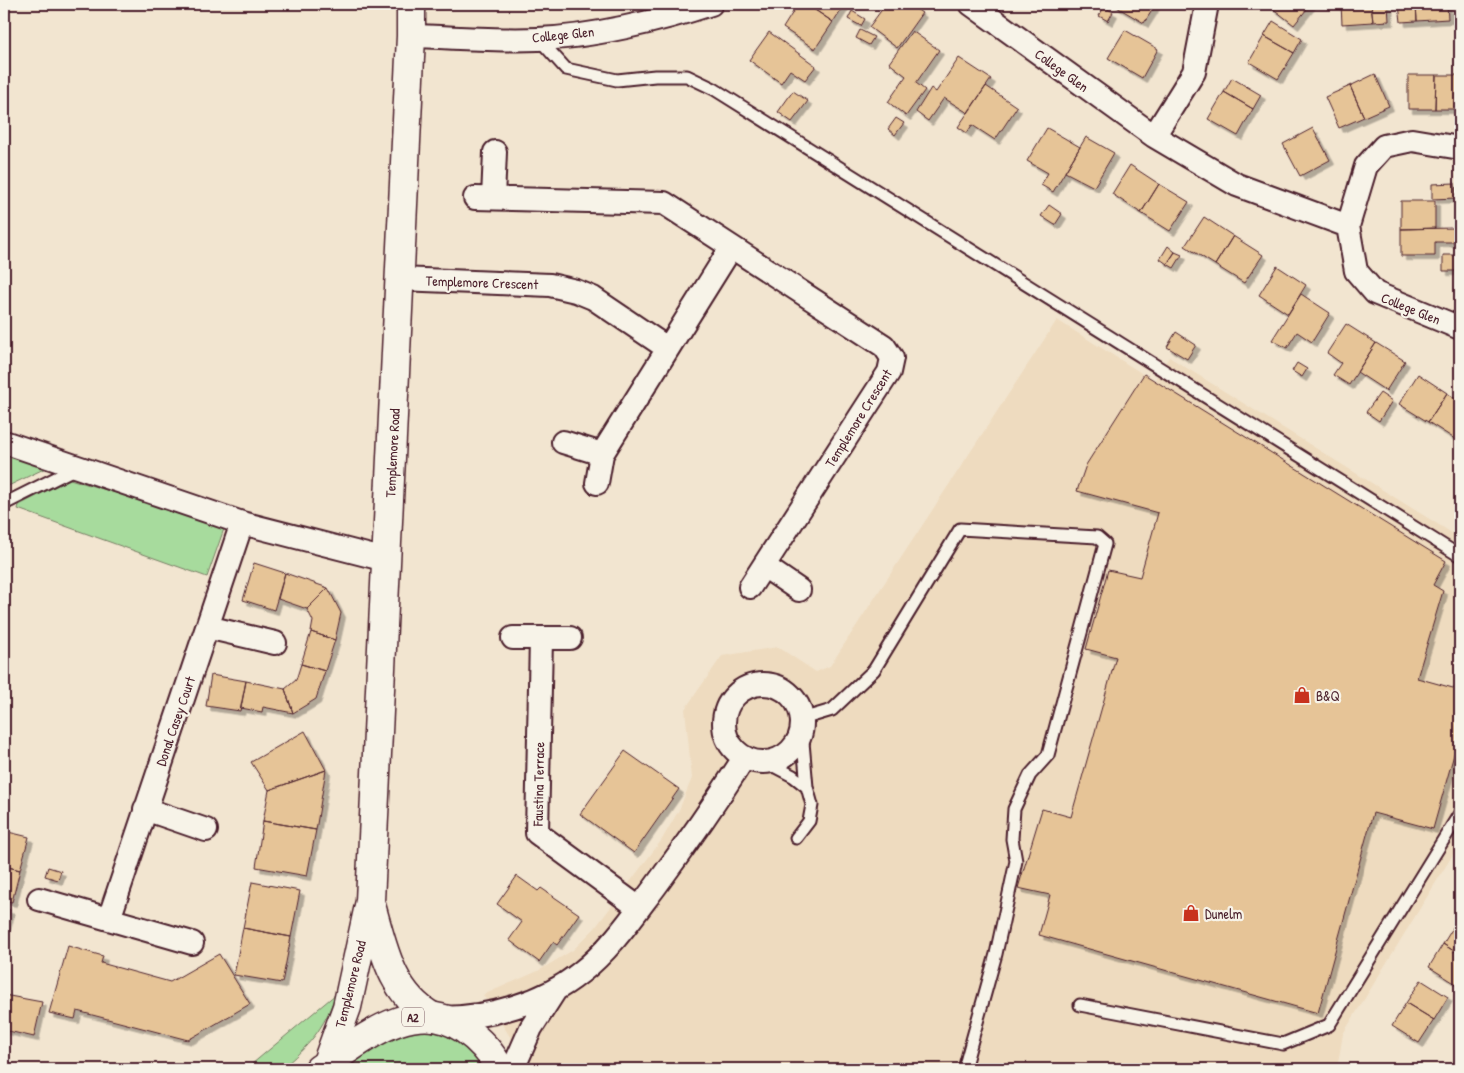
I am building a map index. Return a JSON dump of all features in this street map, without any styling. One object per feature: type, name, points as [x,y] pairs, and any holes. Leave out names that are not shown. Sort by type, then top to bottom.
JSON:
[{"type":"main road","name":"Templemore Road","points":[[322,1067],[347,1007],[370,901],[400,279],[411,4]]},
{"type":"main road","name":"Templemore Road","points":[[370,901],[383,947],[395,978],[413,1004],[437,1017]]},
{"type":"main road","name":"A2","points":[[322,1067],[377,1030],[414,1017],[437,1017],[460,1026],[475,1037],[488,1050],[500,1069]]},
{"type":"street","name":"College Glen","points":[[411,36],[539,39],[634,24],[711,4]]},
{"type":"street","name":"College Glen","points":[[971,4],[1154,136],[1237,186],[1348,226]]},
{"type":"street","points":[[1154,136],[1194,72],[1206,4]]},
{"type":"street","name":"College Glen","points":[[1460,148],[1412,140],[1384,146],[1366,166],[1348,226],[1356,271],[1375,293],[1460,328]]},
{"type":"street","name":"Templemore Crescent","points":[[495,152],[484,198],[664,203],[884,346],[892,358],[889,372],[750,587]]},
{"type":"street","points":[[597,483],[602,454],[731,248]]},
{"type":"street","name":"Templemore Crescent","points":[[400,279],[550,285],[576,291],[594,298],[667,348]]},
{"type":"street","points":[[4,442],[80,466],[242,523],[386,560]]},
{"type":"street","points":[[563,442],[602,454]]},
{"type":"street","name":"Donal Casey Court","points":[[108,919],[242,523]]},
{"type":"street","points":[[764,566],[799,590]]},
{"type":"street","points":[[207,627],[275,643]]},
{"type":"street","points":[[513,638],[570,638]]},
{"type":"street","name":"Faustina Terrace","points":[[541,638],[537,833],[639,908]]},
{"type":"street","points":[[766,684],[779,687],[790,694],[798,706],[802,725],[797,742],[790,752],[780,759],[768,763],[744,758],[733,750],[726,739],[723,726],[724,712],[730,700],[740,690],[753,685],[766,684]]},
{"type":"street","points":[[437,1017],[482,1016],[556,989],[580,974],[598,957],[639,908],[708,816],[744,758]]},
{"type":"street","points":[[146,809],[206,830]]},
{"type":"street","points":[[39,899],[192,943]]},
{"type":"street","points":[[512,1069],[531,1028],[556,989]]},
{"type":"lane","points":[[539,39],[566,69],[617,80],[655,76],[687,76],[714,89],[1460,556]]},
{"type":"lane","points":[[4,504],[80,466]]},
{"type":"lane","points":[[796,838],[809,821],[812,805],[806,787],[802,725],[832,710],[874,670],[960,529],[1097,537],[1105,544],[1048,755],[1030,775],[1014,809],[1012,838],[1016,861],[996,954],[964,1069]]},
{"type":"lane","points":[[768,763],[793,776],[806,787]]},
{"type":"lane","points":[[1080,1005],[1283,1044],[1329,1025],[1460,813]]},
{"type":"shaded area","points":[[1057,320],[1154,381],[1169,357],[1460,538],[1460,843],[1343,1034],[1337,1069],[531,1069],[483,995],[538,971],[573,950],[595,928],[661,841],[679,810],[692,778],[685,709],[722,656],[778,647],[816,672],[830,666]]},
{"type":"green space","points":[[4,452],[50,466],[4,488]]},
{"type":"green space","points":[[70,479],[225,526],[207,577],[18,509],[19,505]]},
{"type":"green space","points":[[336,994],[321,1027],[308,1044],[281,1069],[246,1069]]},
{"type":"green space","points":[[425,1030],[460,1041],[472,1052],[484,1069],[346,1069],[392,1037]]},
{"type":"building","points":[[798,4],[806,4],[833,22],[815,49],[783,28]]},
{"type":"building","points":[[806,4],[845,4],[833,22]]},
{"type":"building","points":[[886,4],[909,4],[922,13],[897,48],[869,27]]},
{"type":"building","points":[[1116,4],[1144,4],[1153,9],[1144,23],[1115,6]]},
{"type":"building","points":[[1144,4],[1155,4],[1153,9]]},
{"type":"building","points":[[1267,4],[1311,4],[1294,25]]},
{"type":"building","points":[[1341,4],[1371,4],[1373,22],[1342,24]]},
{"type":"building","points":[[1371,4],[1388,4],[1389,21],[1373,22]]},
{"type":"building","points":[[1399,4],[1416,4],[1417,21],[1401,22]]},
{"type":"building","points":[[1416,4],[1447,4],[1448,19],[1417,21]]},
{"type":"building","points":[[1458,4],[1460,4],[1460,24],[1459,24]]},
{"type":"building","points":[[1104,7],[1113,12],[1108,21],[1099,16]]},
{"type":"building","points":[[852,11],[865,19],[861,26],[848,19]]},
{"type":"building","points":[[1273,21],[1302,39],[1294,53],[1264,36]]},
{"type":"building","points":[[860,30],[874,37],[869,45],[856,38]]},
{"type":"building","points":[[1125,30],[1158,49],[1142,78],[1108,58]]},
{"type":"building","points":[[912,31],[939,50],[916,83],[925,90],[906,116],[888,102],[906,76],[889,63]]},
{"type":"building","points":[[769,32],[816,66],[805,80],[790,70],[781,83],[749,60]]},
{"type":"building","points":[[1264,36],[1294,53],[1278,79],[1249,62]]},
{"type":"building","points":[[959,58],[991,79],[968,113],[944,98],[928,121],[916,112],[931,88],[936,92]]},
{"type":"building","points":[[1375,74],[1389,106],[1364,117],[1350,86]]},
{"type":"building","points":[[1408,75],[1436,75],[1435,109],[1408,109]]},
{"type":"building","points":[[1436,75],[1460,75],[1460,109],[1435,109]]},
{"type":"building","points":[[1232,78],[1261,95],[1253,109],[1224,92]]},
{"type":"building","points":[[986,86],[1017,107],[995,140],[972,125],[967,133],[958,127]]},
{"type":"building","points":[[1350,86],[1364,117],[1339,128],[1325,97]]},
{"type":"building","points":[[793,91],[808,101],[792,122],[778,112]]},
{"type":"building","points":[[1224,92],[1253,109],[1238,136],[1208,119]]},
{"type":"building","points":[[896,118],[904,123],[895,135],[888,129]]},
{"type":"building","points":[[1047,128],[1080,147],[1053,192],[1041,185],[1048,173],[1027,161]]},
{"type":"building","points":[[1313,128],[1330,160],[1300,176],[1283,144]]},
{"type":"building","points":[[1086,137],[1114,153],[1094,187],[1065,172]]},
{"type":"building","points":[[1130,165],[1159,184],[1141,213],[1112,194]]},
{"type":"building","points":[[1455,183],[1456,198],[1432,199],[1432,184]]},
{"type":"building","points":[[1159,184],[1189,202],[1170,231],[1141,213]]},
{"type":"building","points":[[1401,201],[1435,201],[1435,228],[1401,229]]},
{"type":"building","points":[[1049,205],[1062,214],[1055,225],[1041,216]]},
{"type":"building","points":[[1204,217],[1233,236],[1215,265],[1185,246]]},
{"type":"building","points":[[1454,228],[1454,242],[1435,242],[1435,256],[1401,256],[1401,229]]},
{"type":"building","points":[[1233,236],[1263,255],[1244,283],[1215,265]]},
{"type":"building","points":[[1168,246],[1175,252],[1167,264],[1160,259]]},
{"type":"building","points":[[1175,252],[1182,255],[1174,268],[1167,264]]},
{"type":"building","points":[[1443,255],[1457,255],[1457,271],[1443,271]]},
{"type":"building","points":[[1277,266],[1306,285],[1288,314],[1259,295]]},
{"type":"building","points":[[1301,294],[1330,313],[1312,342],[1297,332],[1287,348],[1272,340]]},
{"type":"building","points":[[1346,324],[1376,343],[1349,385],[1333,375],[1341,363],[1327,353]]},
{"type":"building","points":[[1176,332],[1196,345],[1187,359],[1167,347]]},
{"type":"building","points":[[1376,343],[1405,361],[1386,391],[1357,372]]},
{"type":"building","points":[[1297,363],[1307,369],[1302,377],[1292,371]]},
{"type":"building","points":[[1144,374],[1446,561],[1433,585],[1443,591],[1417,678],[1460,690],[1460,733],[1433,829],[1373,813],[1318,1013],[1039,935],[1050,895],[1018,888],[1042,809],[1071,817],[1116,657],[1086,649],[1108,570],[1140,577],[1158,513],[1077,491],[1086,465]]},
{"type":"building","points":[[1418,374],[1447,393],[1428,422],[1399,404]]},
{"type":"building","points":[[1380,393],[1392,401],[1379,421],[1366,412]]},
{"type":"building","points":[[1447,393],[1460,402],[1460,437],[1458,441],[1428,422]]},
{"type":"building","points":[[254,563],[285,573],[274,610],[243,600]]},
{"type":"building","points":[[285,573],[328,588],[307,609],[278,599]]},
{"type":"building","points":[[328,588],[341,613],[335,640],[311,632],[313,621],[307,609]]},
{"type":"building","points":[[311,632],[335,640],[325,671],[301,664]]},
{"type":"building","points":[[301,664],[325,671],[316,699],[293,713],[285,689],[296,680]]},
{"type":"building","points":[[211,675],[246,681],[240,711],[206,706]]},
{"type":"building","points":[[246,681],[285,689],[293,713],[263,707],[262,712],[241,708]]},
{"type":"building","points":[[305,731],[326,770],[269,790],[251,762]]},
{"type":"building","points":[[625,751],[679,789],[634,853],[580,814]]},
{"type":"building","points":[[326,770],[316,830],[263,821],[269,790]]},
{"type":"building","points":[[263,821],[316,830],[307,876],[256,867]]},
{"type":"building","points":[[4,831],[29,837],[20,870],[4,866]]},
{"type":"building","points":[[4,866],[20,870],[12,902],[4,900]]},
{"type":"building","points":[[48,867],[61,871],[58,880],[45,876]]},
{"type":"building","points":[[517,876],[538,891],[541,888],[579,914],[557,945],[553,942],[539,962],[509,940],[522,922],[497,904]]},
{"type":"building","points":[[252,882],[300,891],[291,937],[243,928]]},
{"type":"building","points":[[4,908],[10,910],[4,933]]},
{"type":"building","points":[[1457,921],[1460,923],[1460,955],[1443,944]]},
{"type":"building","points":[[243,928],[291,937],[282,983],[234,975]]},
{"type":"building","points":[[1443,944],[1460,955],[1460,977],[1456,984],[1429,967]]},
{"type":"building","points":[[68,946],[103,956],[101,963],[170,982],[219,954],[250,1004],[188,1040],[77,1011],[75,1019],[49,1013]]},
{"type":"building","points":[[1421,980],[1448,997],[1434,1020],[1406,1003]]},
{"type":"building","points":[[4,995],[42,1002],[34,1037],[4,1030]]},
{"type":"building","points":[[1406,1003],[1434,1020],[1419,1043],[1392,1026]]},
{"type":"place","name":"B&Q","points":[[1302,695]]},
{"type":"place","name":"Dunelm","points":[[1191,913]]}]
